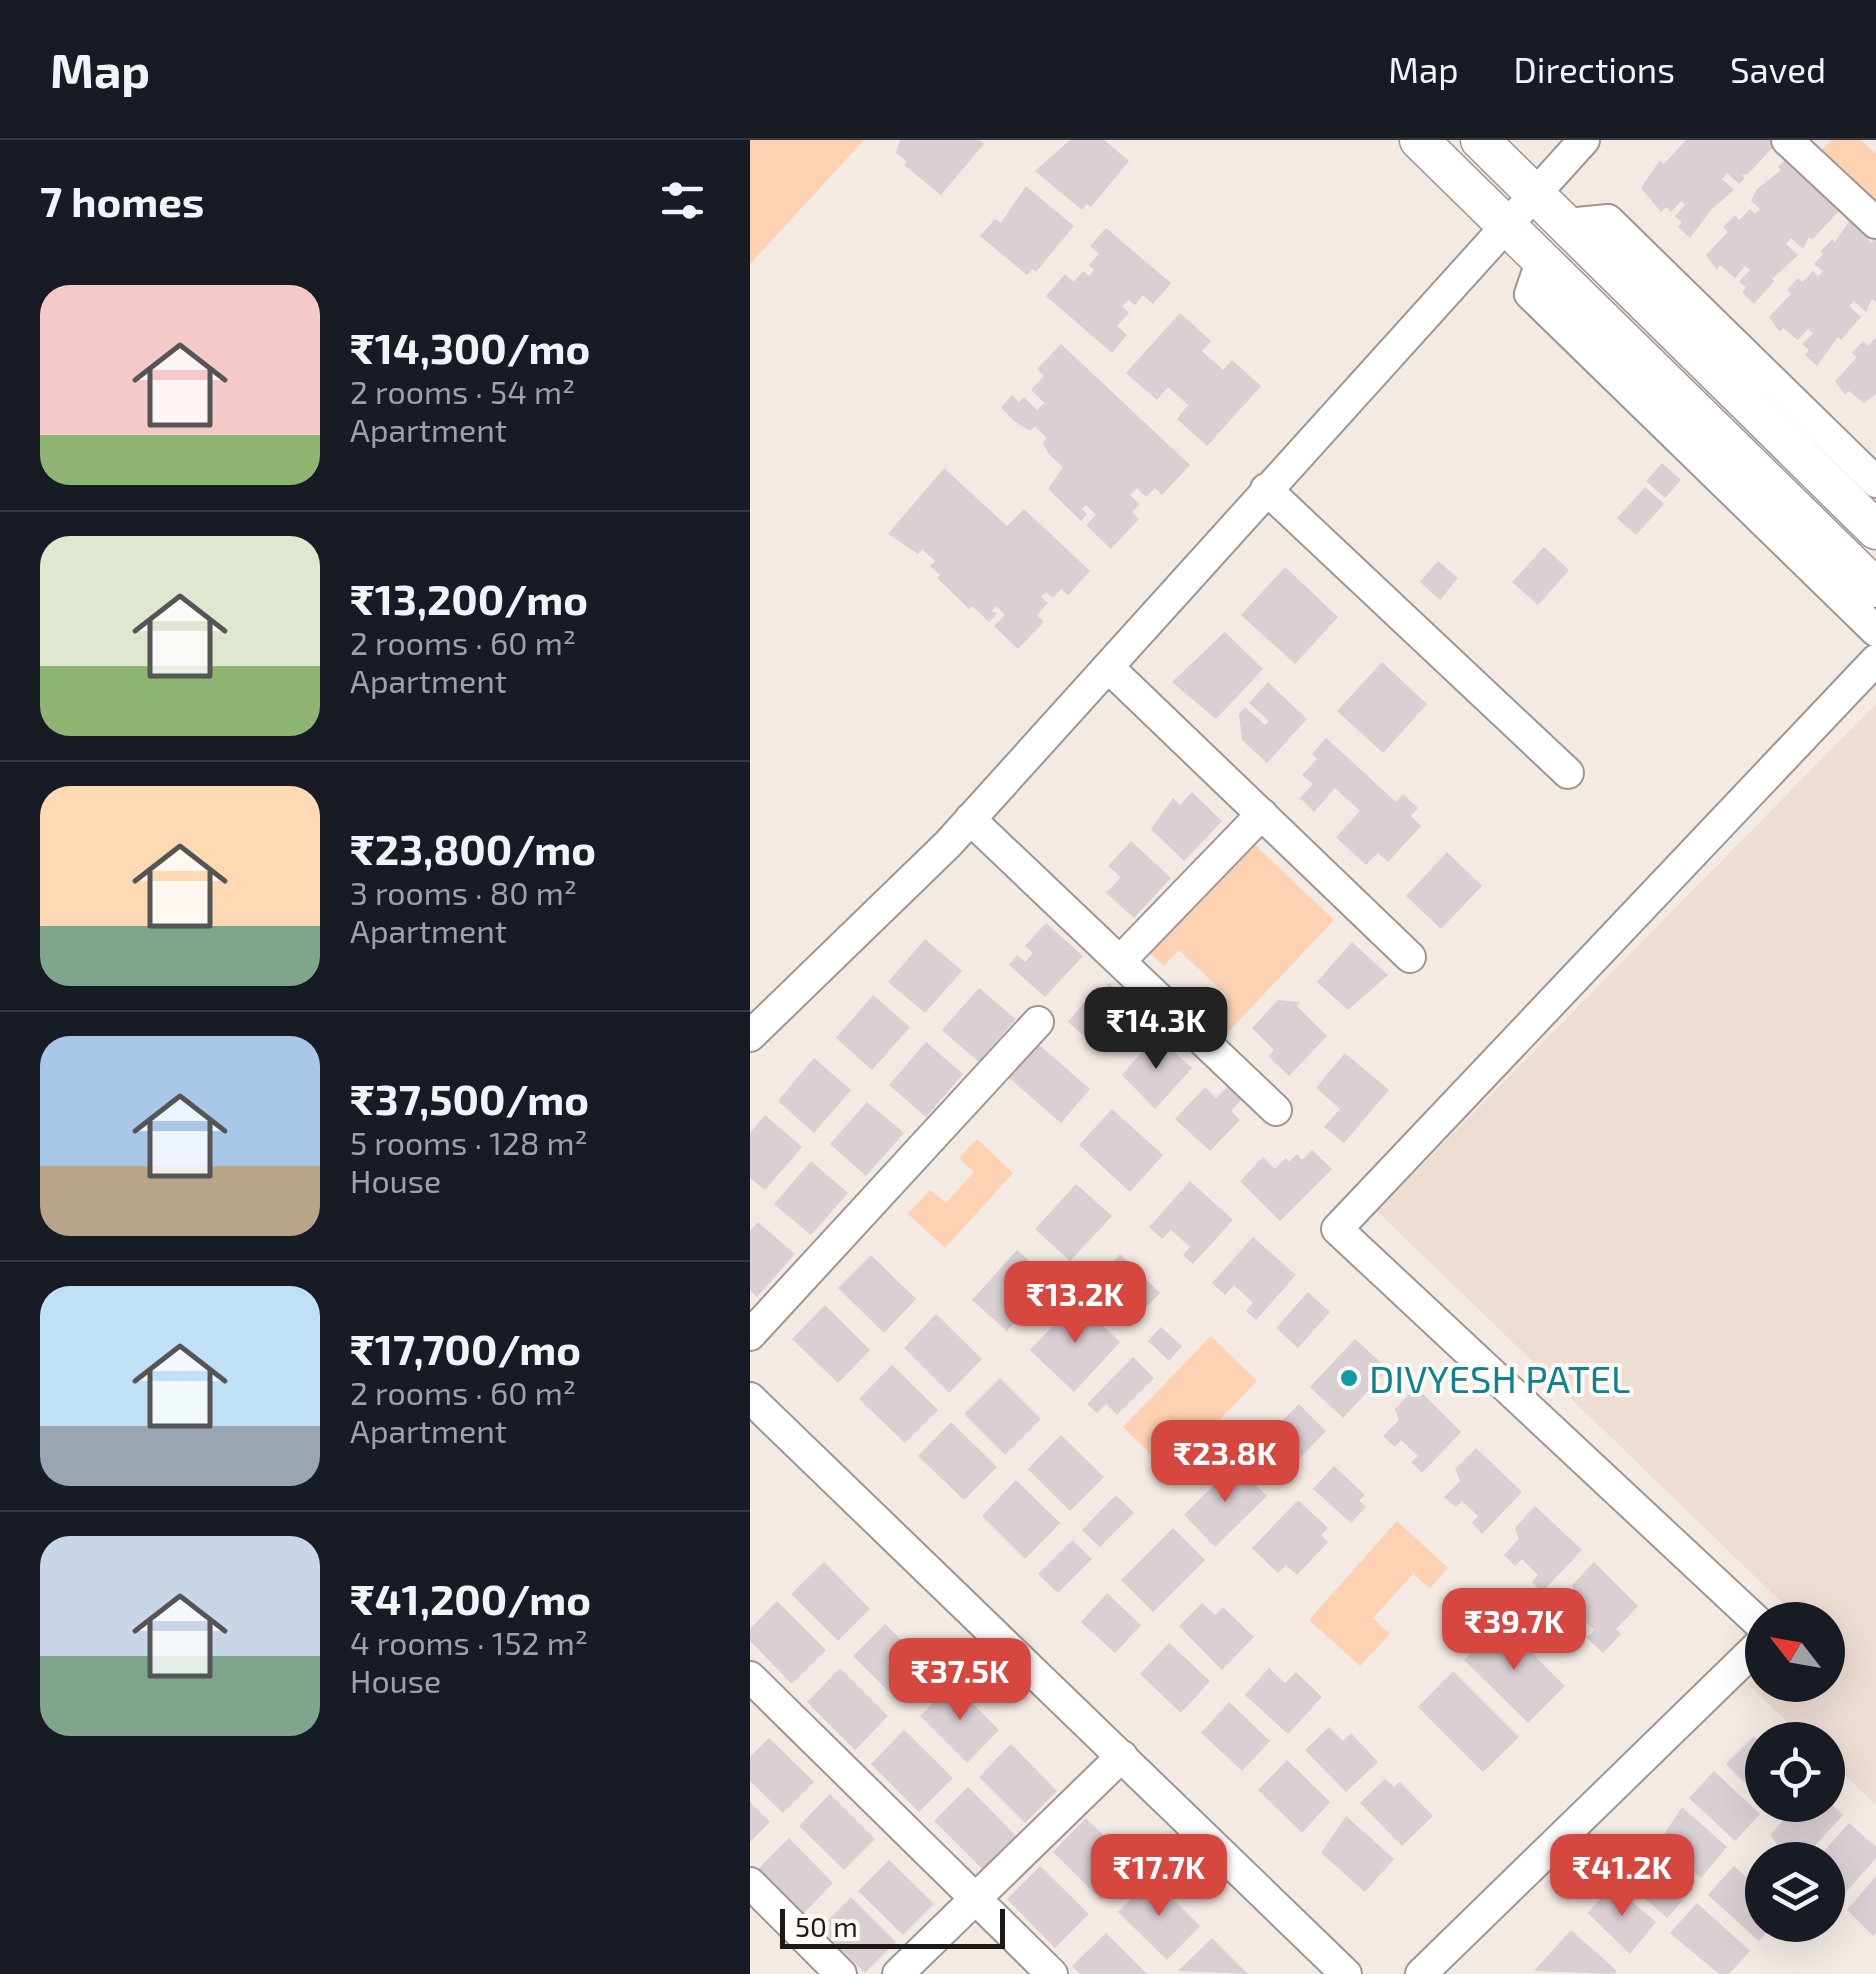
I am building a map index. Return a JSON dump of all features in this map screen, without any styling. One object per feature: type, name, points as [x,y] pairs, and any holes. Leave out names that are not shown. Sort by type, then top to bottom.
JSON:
[{"type":"street","points":[[1418,140],[1876,588]]},
{"type":"street","points":[[1480,140],[1876,530]]},
{"type":"street","points":[[750,1036],[970,819],[1584,140]]},
{"type":"street","points":[[1788,140],[1876,223]]},
{"type":"street","points":[[1566,224],[1608,220],[1876,482]]},
{"type":"street","points":[[1542,258],[1530,294],[1876,631]]},
{"type":"street","points":[[1266,490],[1568,773]]},
{"type":"street","points":[[1745,1610],[1337,1229],[1876,660]]},
{"type":"street","points":[[1108,667],[1410,956]]},
{"type":"street","points":[[1120,961],[1262,814]]},
{"type":"street","points":[[970,819],[1276,1110]]},
{"type":"street","points":[[750,1335],[1038,1022]]},
{"type":"street","points":[[750,1398],[1346,1974]]},
{"type":"street","points":[[1422,1974],[1745,1659]]},
{"type":"street","points":[[750,1677],[1052,1974]]},
{"type":"street","points":[[898,1974],[1122,1756]]},
{"type":"street","points":[[750,1884],[841,1974]]},
{"type":"shaded area","points":[[750,140],[864,140],[750,264]]},
{"type":"shaded area","points":[[1831,140],[1861,140],[1876,154],[1876,204],[1820,152]]},
{"type":"shaded area","points":[[1876,704],[1876,1805],[1845,1775],[1845,1722],[1788,1722],[1766,1702],[1845,1702],[1845,1602],[1781,1602],[1377,1211]]},
{"type":"shaded area","points":[[1250,840],[1334,920],[1230,1030],[1212,1012],[1227,996],[1179,950],[1164,966],[1146,950]]},
{"type":"shaded area","points":[[977,1139],[1013,1173],[945,1248],[908,1214],[930,1190],[946,1203],[974,1172],[959,1158]]},
{"type":"shaded area","points":[[1211,1336],[1257,1381],[1169,1472],[1123,1427]]},
{"type":"shaded area","points":[[1397,1521],[1448,1568],[1430,1588],[1413,1574],[1373,1618],[1390,1634],[1360,1666],[1309,1620]]},
{"type":"building","points":[[900,140],[979,140],[984,144],[941,195],[904,165],[907,161],[896,153]]},
{"type":"building","points":[[1070,140],[1104,140],[1129,161],[1091,207],[1087,204],[1082,210],[1035,171]]},
{"type":"building","points":[[1686,140],[1769,140],[1775,145],[1748,174],[1742,175],[1745,178],[1739,184],[1727,173],[1722,179],[1734,190],[1711,210],[1690,238],[1678,227],[1682,222],[1675,216],[1685,205],[1681,201],[1671,212],[1666,207],[1661,212],[1641,188],[1660,160],[1664,164]]},
{"type":"building","points":[[1789,155],[1801,166],[1796,170],[1808,180],[1812,176],[1830,192],[1825,198],[1839,211],[1812,240],[1809,237],[1803,249],[1791,238],[1786,244],[1798,255],[1772,279],[1754,304],[1742,292],[1746,287],[1739,282],[1750,270],[1745,266],[1735,278],[1720,265],[1717,270],[1706,255],[1728,232],[1723,227],[1735,215],[1739,220],[1750,209],[1755,214],[1760,209],[1751,201],[1757,189],[1781,170],[1778,167]]},
{"type":"building","points":[[1026,186],[1074,226],[1036,272],[1032,269],[1027,275],[980,236],[995,219],[1001,223]]},
{"type":"building","points":[[1852,217],[1871,243],[1876,237],[1876,303],[1872,299],[1866,312],[1854,301],[1849,306],[1861,317],[1841,340],[1838,337],[1817,366],[1805,355],[1809,350],[1802,344],[1813,333],[1808,329],[1798,340],[1783,328],[1780,332],[1769,317],[1791,294],[1787,290],[1798,278],[1802,282],[1813,271],[1818,276],[1823,271],[1814,264],[1823,254],[1820,252],[1832,239],[1835,242]]},
{"type":"building","points":[[1106,228],[1171,283],[1153,304],[1143,295],[1135,305],[1128,300],[1122,306],[1129,313],[1117,326],[1127,335],[1112,353],[1046,296],[1065,274],[1074,282],[1083,271],[1089,276],[1094,270],[1089,265],[1099,254],[1090,246]]},
{"type":"building","points":[[1180,313],[1211,341],[1202,351],[1223,370],[1232,360],[1261,386],[1207,446],[1177,419],[1188,405],[1168,387],[1157,400],[1126,373]]},
{"type":"building","points":[[1876,337],[1876,394],[1864,403],[1849,391],[1845,395],[1835,381],[1857,357],[1852,353],[1863,341],[1868,346]]},
{"type":"building","points":[[1061,344],[1190,465],[1162,495],[1155,488],[1146,497],[1137,488],[1130,495],[1140,504],[1132,512],[1139,519],[1111,549],[1086,525],[1096,515],[1086,505],[1082,509],[1087,514],[1081,521],[1048,489],[1063,467],[1048,453],[1043,443],[1047,438],[1035,426],[1030,431],[1014,421],[1001,408],[1012,395],[1019,402],[1024,397],[1037,410],[1044,403],[1031,390],[1044,376],[1037,369]]},
{"type":"building","points":[[1662,463],[1681,480],[1665,498],[1646,481]]},
{"type":"building","points":[[944,468],[1007,526],[1024,509],[1090,571],[1068,595],[1061,589],[1053,598],[1046,592],[1041,597],[1048,603],[1037,615],[1044,622],[1018,649],[994,626],[1005,615],[996,606],[992,611],[997,614],[989,622],[972,606],[969,609],[937,578],[940,575],[930,566],[935,561],[922,549],[918,554],[888,534]]},
{"type":"building","points":[[1645,487],[1664,504],[1636,535],[1617,518]]},
{"type":"building","points":[[1544,547],[1569,570],[1538,605],[1512,582]]},
{"type":"building","points":[[1438,561],[1458,578],[1440,600],[1420,582]]},
{"type":"building","points":[[1285,567],[1338,617],[1295,664],[1241,615]]},
{"type":"building","points":[[1225,632],[1263,669],[1216,719],[1172,682]]},
{"type":"building","points":[[1382,662],[1427,704],[1383,753],[1337,711]]},
{"type":"building","points":[[1268,682],[1307,719],[1267,763],[1242,740],[1239,714],[1245,707],[1265,725],[1269,721],[1249,703]]},
{"type":"building","points":[[1326,738],[1396,802],[1403,794],[1418,808],[1411,816],[1421,826],[1388,862],[1378,853],[1366,865],[1336,837],[1360,811],[1335,788],[1314,812],[1300,798],[1313,784],[1302,775],[1317,759],[1312,754]]},
{"type":"building","points":[[1192,792],[1222,821],[1184,861],[1151,829],[1173,798],[1180,805]]},
{"type":"building","points":[[1131,841],[1171,878],[1134,918],[1106,893],[1121,877],[1108,866]]},
{"type":"building","points":[[1447,852],[1482,886],[1441,929],[1406,896]]},
{"type":"building","points":[[1046,923],[1083,956],[1045,997],[1009,965],[1017,955],[1025,962],[1033,953],[1025,946]]},
{"type":"building","points":[[925,939],[962,971],[925,1013],[888,982]]},
{"type":"building","points":[[1352,942],[1388,975],[1348,1010],[1317,982]]},
{"type":"building","points":[[1109,983],[1136,1013],[1103,1052],[1068,1022],[1098,986],[1103,990]]},
{"type":"building","points":[[979,988],[1016,1019],[979,1062],[942,1030]]},
{"type":"building","points":[[873,995],[910,1027],[872,1070],[836,1038]]},
{"type":"building","points":[[1278,1000],[1300,1002],[1297,1006],[1327,1036],[1289,1076],[1268,1056],[1274,1050],[1252,1028]]},
{"type":"building","points":[[1156,1036],[1192,1068],[1155,1109],[1122,1075]]},
{"type":"building","points":[[926,1042],[963,1074],[926,1117],[889,1085]]},
{"type":"building","points":[[1038,1044],[1090,1089],[1061,1123],[1009,1078]]},
{"type":"building","points":[[1345,1053],[1389,1090],[1344,1143],[1324,1127],[1340,1109],[1316,1088]]},
{"type":"building","points":[[814,1058],[851,1090],[814,1133],[778,1101]]},
{"type":"building","points":[[1229,1085],[1243,1098],[1231,1111],[1240,1120],[1210,1151],[1175,1119],[1205,1087],[1216,1098]]},
{"type":"building","points":[[867,1102],[904,1133],[866,1176],[830,1144]]},
{"type":"building","points":[[1112,1109],[1163,1155],[1130,1192],[1079,1145]]},
{"type":"building","points":[[765,1115],[802,1147],[765,1190],[750,1178],[750,1133]]},
{"type":"building","points":[[1312,1150],[1332,1169],[1280,1221],[1240,1181],[1263,1157],[1275,1169],[1286,1158],[1289,1162],[1297,1154],[1302,1160]]},
{"type":"building","points":[[811,1161],[848,1193],[811,1235],[774,1204]]},
{"type":"building","points":[[1190,1181],[1233,1220],[1193,1264],[1183,1255],[1190,1247],[1171,1230],[1162,1239],[1149,1227]]},
{"type":"building","points":[[1076,1184],[1112,1216],[1070,1261],[1035,1229]]},
{"type":"building","points":[[758,1222],[795,1254],[757,1297],[750,1290],[750,1231]]},
{"type":"building","points":[[1253,1237],[1296,1275],[1256,1320],[1246,1311],[1253,1303],[1234,1285],[1225,1295],[1212,1283]]},
{"type":"building","points":[[1017,1250],[1052,1281],[1007,1331],[972,1300]]},
{"type":"building","points":[[1120,1254],[1160,1293],[1127,1327],[1087,1289]]},
{"type":"building","points":[[871,1255],[916,1299],[884,1333],[838,1288]]},
{"type":"building","points":[[1308,1292],[1330,1312],[1298,1348],[1276,1328]]},
{"type":"building","points":[[1077,1301],[1120,1342],[1074,1392],[1030,1350]]},
{"type":"building","points":[[825,1305],[870,1350],[838,1383],[792,1339]]},
{"type":"building","points":[[936,1314],[982,1359],[949,1393],[904,1348]]},
{"type":"building","points":[[1161,1327],[1182,1346],[1169,1361],[1148,1341]]},
{"type":"building","name":"DIVYESH PATEL","points":[[1355,1339],[1388,1369],[1343,1418],[1310,1387]]},
{"type":"building","points":[[1133,1357],[1154,1378],[1117,1415],[1106,1404],[1097,1413],[1087,1404]]},
{"type":"building","points":[[892,1365],[938,1410],[905,1443],[859,1399]]},
{"type":"building","points":[[1000,1378],[1041,1419],[1005,1455],[964,1414]]},
{"type":"building","points":[[1416,1387],[1461,1432],[1422,1473],[1411,1462],[1418,1456],[1401,1440],[1395,1447],[1383,1436],[1399,1420],[1395,1409]]},
{"type":"building","points":[[1299,1404],[1326,1431],[1279,1480],[1251,1452]]},
{"type":"building","points":[[951,1422],[997,1467],[964,1500],[918,1456]]},
{"type":"building","points":[[1061,1435],[1104,1477],[1070,1511],[1028,1469]]},
{"type":"building","points":[[1476,1448],[1522,1492],[1482,1534],[1472,1523],[1478,1516],[1462,1501],[1456,1507],[1444,1497],[1460,1481],[1455,1469]]},
{"type":"building","points":[[1235,1464],[1267,1496],[1215,1547],[1184,1515]]},
{"type":"building","points":[[1334,1466],[1365,1495],[1359,1501],[1366,1507],[1351,1523],[1313,1489]]},
{"type":"building","points":[[1016,1480],[1060,1523],[1025,1559],[982,1516]]},
{"type":"building","points":[[1116,1495],[1134,1513],[1100,1547],[1082,1530]]},
{"type":"building","points":[[1298,1500],[1328,1528],[1321,1535],[1328,1542],[1297,1575],[1286,1565],[1278,1573],[1252,1548]]},
{"type":"building","points":[[1535,1506],[1582,1550],[1542,1592],[1532,1582],[1538,1575],[1522,1559],[1515,1566],[1504,1555],[1519,1539],[1515,1528]]},
{"type":"building","points":[[1173,1528],[1205,1560],[1153,1612],[1121,1580]]},
{"type":"building","points":[[1072,1540],[1092,1559],[1058,1593],[1038,1574]]},
{"type":"building","points":[[824,1562],[870,1609],[838,1641],[791,1594]]},
{"type":"building","points":[[1594,1562],[1638,1606],[1616,1629],[1621,1634],[1603,1653],[1587,1638],[1594,1630],[1580,1616],[1573,1623],[1562,1613],[1577,1598],[1572,1585]]},
{"type":"building","points":[[1107,1593],[1141,1625],[1115,1653],[1081,1622]]},
{"type":"building","points":[[777,1601],[826,1650],[792,1684],[750,1641],[750,1629]]},
{"type":"building","points":[[1202,1603],[1215,1615],[1223,1607],[1254,1637],[1222,1670],[1179,1626]]},
{"type":"building","points":[[1501,1622],[1565,1686],[1528,1723],[1464,1660]]},
{"type":"building","points":[[885,1624],[932,1670],[900,1703],[853,1656]]},
{"type":"building","points":[[1169,1643],[1210,1681],[1181,1713],[1140,1674]]},
{"type":"building","points":[[840,1668],[888,1716],[855,1750],[807,1702]]},
{"type":"building","points":[[1269,1668],[1285,1683],[1296,1672],[1322,1697],[1288,1734],[1245,1695]]},
{"type":"building","points":[[1453,1671],[1519,1737],[1483,1772],[1418,1707]]},
{"type":"building","points":[[953,1684],[999,1730],[967,1763],[920,1716]]},
{"type":"building","points":[[1229,1702],[1270,1741],[1242,1771],[1201,1733]]},
{"type":"building","points":[[1329,1727],[1343,1741],[1351,1733],[1378,1762],[1346,1792],[1305,1750]]},
{"type":"building","points":[[904,1730],[953,1778],[919,1812],[871,1764]]},
{"type":"building","points":[[769,1738],[814,1782],[783,1813],[750,1781],[750,1757]]},
{"type":"building","points":[[1011,1744],[1057,1791],[1025,1823],[979,1777]]},
{"type":"building","points":[[1745,1745],[1745,1783],[1726,1764]]},
{"type":"building","points":[[1287,1760],[1330,1802],[1302,1833],[1258,1790]]},
{"type":"building","points":[[1714,1771],[1745,1800],[1745,1822],[1753,1822],[1735,1841],[1689,1798]]},
{"type":"building","points":[[1385,1779],[1394,1787],[1400,1782],[1433,1816],[1402,1846],[1360,1803]]},
{"type":"building","points":[[968,1787],[1016,1836],[982,1869],[934,1821]]},
{"type":"building","points":[[830,1794],[875,1839],[844,1870],[799,1826]]},
{"type":"building","points":[[750,1802],[770,1822],[750,1842]]},
{"type":"building","points":[[1682,1807],[1727,1847],[1701,1878],[1659,1842]]},
{"type":"building","points":[[1346,1816],[1394,1859],[1365,1892],[1321,1853]]},
{"type":"building","points":[[1086,1818],[1134,1866],[1101,1900],[1053,1852]]},
{"type":"building","points":[[1782,1822],[1837,1822],[1818,1842],[1776,1842],[1770,1835]]},
{"type":"building","points":[[1849,1823],[1876,1847],[1876,1858],[1845,1893],[1845,1842],[1832,1842]]},
{"type":"building","points":[[789,1838],[833,1883],[803,1914],[758,1869]]},
{"type":"building","points":[[1648,1849],[1693,1889],[1667,1918],[1622,1878]]},
{"type":"building","points":[[889,1860],[934,1904],[903,1935],[858,1891]]},
{"type":"building","points":[[1040,1866],[1089,1914],[1055,1948],[1007,1899]]},
{"type":"building","points":[[1734,1866],[1745,1876],[1745,1928],[1708,1895]]},
{"type":"building","points":[[1876,1876],[1876,1933],[1873,1936],[1847,1910]]},
{"type":"building","points":[[1152,1878],[1200,1926],[1167,1960],[1118,1912]]},
{"type":"building","points":[[1612,1885],[1656,1922],[1630,1954],[1588,1913]]},
{"type":"building","points":[[851,1897],[896,1942],[865,1973],[820,1928]]},
{"type":"building","points":[[1697,1903],[1750,1951],[1729,1974],[1719,1974],[1670,1933]]},
{"type":"building","points":[[1571,1930],[1617,1971],[1534,1971]]},
{"type":"building","points":[[1106,1933],[1147,1974],[1080,1974],[1072,1966]]},
{"type":"building","points":[[1212,1938],[1248,1974],[1178,1971]]},
{"type":"place","name":"DIVYESH PATEL","points":[[1349,1378]]}]
